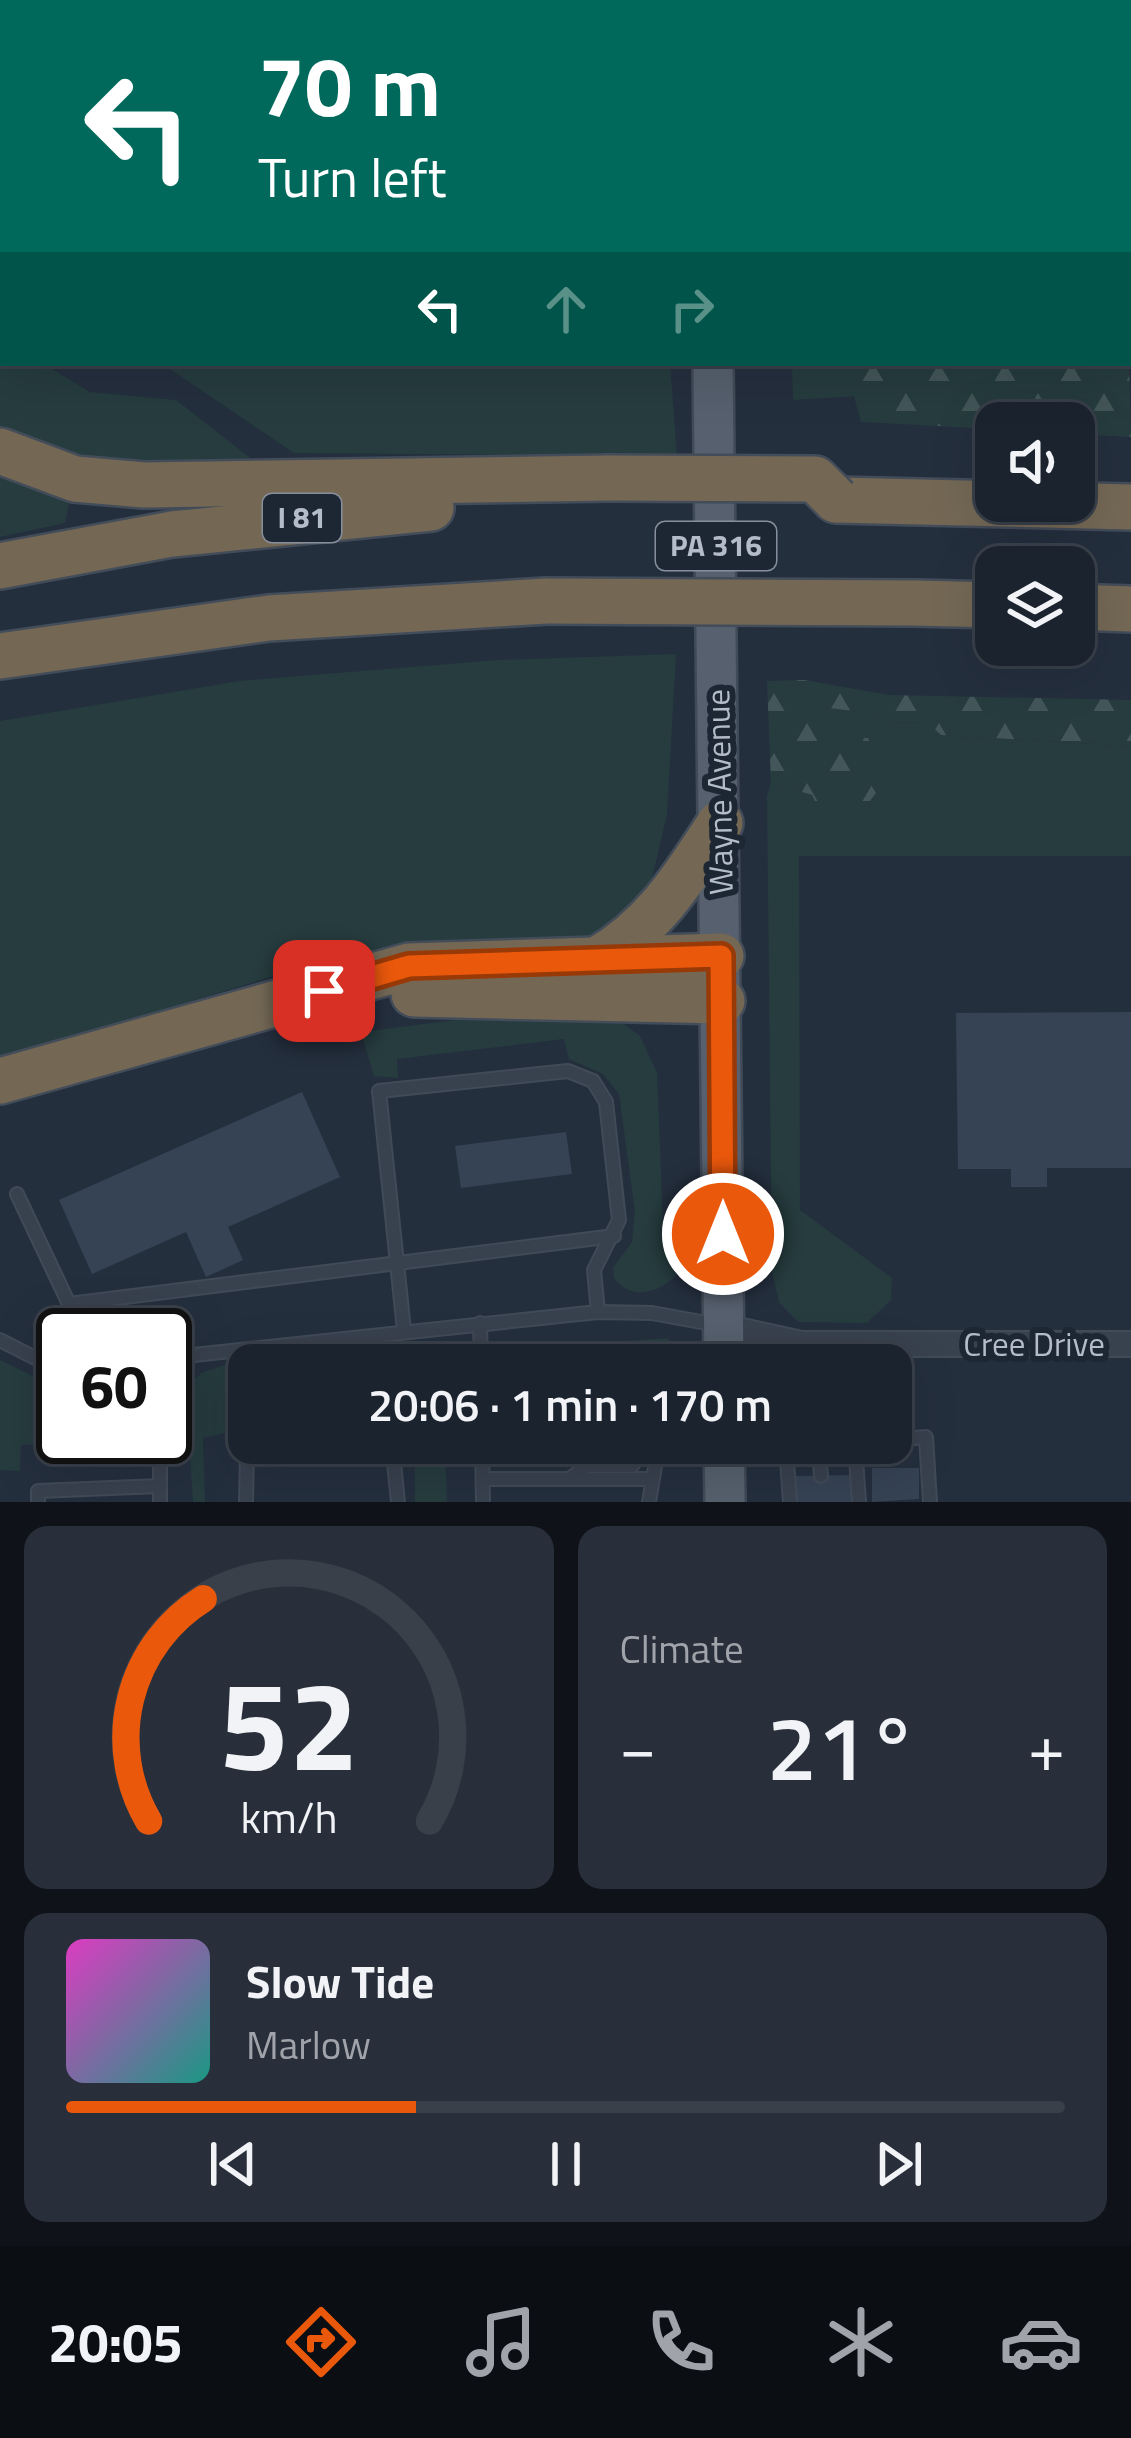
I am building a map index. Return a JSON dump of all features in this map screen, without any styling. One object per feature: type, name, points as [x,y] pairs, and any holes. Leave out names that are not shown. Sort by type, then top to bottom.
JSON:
[{"type":"highway","points":[[0,452],[75,479],[144,485],[609,488]]},
{"type":"highway","name":"I 81","points":[[0,566],[278,520],[609,488],[836,500],[1131,507]]},
{"type":"highway","points":[[0,656],[185,628],[545,602],[975,604]]},
{"type":"highway","points":[[1095,608],[1131,609]]},
{"type":"highway","points":[[0,680],[148,655],[185,628]]},
{"type":"highway","points":[[597,960],[634,938],[668,902],[719,823]]},
{"type":"highway","points":[[0,1081],[409,966],[721,956]]},
{"type":"highway","points":[[0,1105],[266,1027],[412,994],[722,1001]]},
{"type":"main road","name":"Wayne Avenue","points":[[713,366],[724,1344]]},
{"type":"main road","points":[[724,1464],[725,1502]]},
{"type":"street","name":"Cree Drive","points":[[912,1351],[1131,1344]]},
{"type":"lane","points":[[404,1330],[379,1091],[568,1072],[593,1081],[606,1102],[619,1220],[594,1270],[598,1312]]},
{"type":"lane","points":[[17,1194],[69,1304],[614,1236]]},
{"type":"lane","points":[[192,1355],[598,1312],[652,1312],[720,1344]]},
{"type":"lane","points":[[480,1323],[480,1344]]},
{"type":"lane","points":[[0,1340],[36,1354]]},
{"type":"lane","points":[[912,1438],[926,1437],[930,1502]]},
{"type":"lane","points":[[160,1464],[160,1502]]},
{"type":"lane","points":[[246,1502],[247,1464]]},
{"type":"lane","points":[[394,1464],[398,1502]]},
{"type":"lane","points":[[483,1464],[484,1502]]},
{"type":"lane","points":[[571,1478],[586,1466],[633,1464]]},
{"type":"lane","points":[[649,1502],[653,1464]]},
{"type":"lane","points":[[787,1464],[790,1502]]},
{"type":"lane","points":[[820,1464],[821,1476]]},
{"type":"lane","points":[[856,1464],[859,1502]]},
{"type":"lane","points":[[483,1479],[649,1479]]},
{"type":"lane","points":[[38,1502],[38,1491],[160,1486]]},
{"type":"green space","points":[[0,366],[47,366],[90,392],[176,400],[258,464],[93,465],[0,431]]},
{"type":"green space","points":[[165,366],[670,366],[677,456],[294,453]]},
{"type":"green space","points":[[792,366],[846,366],[857,396],[793,400]]},
{"type":"green space","points":[[846,366],[1129,366],[1131,437],[1095,435],[1095,402],[975,402],[975,428],[861,422]]},
{"type":"green space","points":[[0,472],[69,504],[65,523],[0,537]]},
{"type":"green space","points":[[676,654],[667,814],[651,883],[634,906],[594,937],[340,956],[0,1059],[0,721],[239,681],[498,660]]},
{"type":"green space","points":[[804,680],[889,695],[1131,700],[1131,746],[941,735],[927,722],[883,723],[878,714],[820,707],[819,735],[868,738],[877,758],[867,779],[876,793],[859,815],[818,807],[812,795],[771,783],[767,681]]},
{"type":"green space","points":[[819,707],[879,714],[883,723],[927,722],[942,735],[1131,746],[1131,856],[799,856],[800,1210],[892,1278],[891,1300],[867,1323],[798,1322],[779,1302],[772,1272],[767,796],[771,783],[812,795]]},
{"type":"green space","points":[[612,1015],[640,1036],[657,1073],[664,1251],[688,1263],[673,1279],[643,1292],[623,1287],[614,1278],[613,1268],[632,1242],[635,1212],[619,1094],[603,1074],[569,1059],[564,1039],[397,1059],[398,1078],[374,1076],[361,1032],[471,1018]]},
{"type":"green space","points":[[668,1338],[671,1344],[581,1344]]},
{"type":"green space","points":[[0,1360],[36,1377],[36,1445],[21,1445],[20,1471],[0,1470]]},
{"type":"green space","points":[[228,1364],[228,1433],[203,1438],[205,1502],[193,1502],[192,1383],[201,1373]]},
{"type":"green space","points":[[415,1464],[446,1464],[447,1502],[415,1502]]},
{"type":"building","points":[[1131,1012],[1131,1168],[1047,1168],[1047,1187],[1011,1187],[1011,1169],[958,1169],[956,1013]]},
{"type":"building","points":[[302,1092],[340,1177],[228,1227],[243,1260],[206,1277],[186,1232],[92,1274],[59,1200]]},
{"type":"building","points":[[566,1132],[572,1174],[461,1188],[455,1146]]},
{"type":"building","points":[[872,1468],[919,1468],[919,1499],[872,1502]]},
{"type":"building","points":[[851,1475],[852,1502],[794,1502],[793,1476]]},
{"type":"route","points":[[324,991],[409,966],[721,956],[723,1234]]}]
